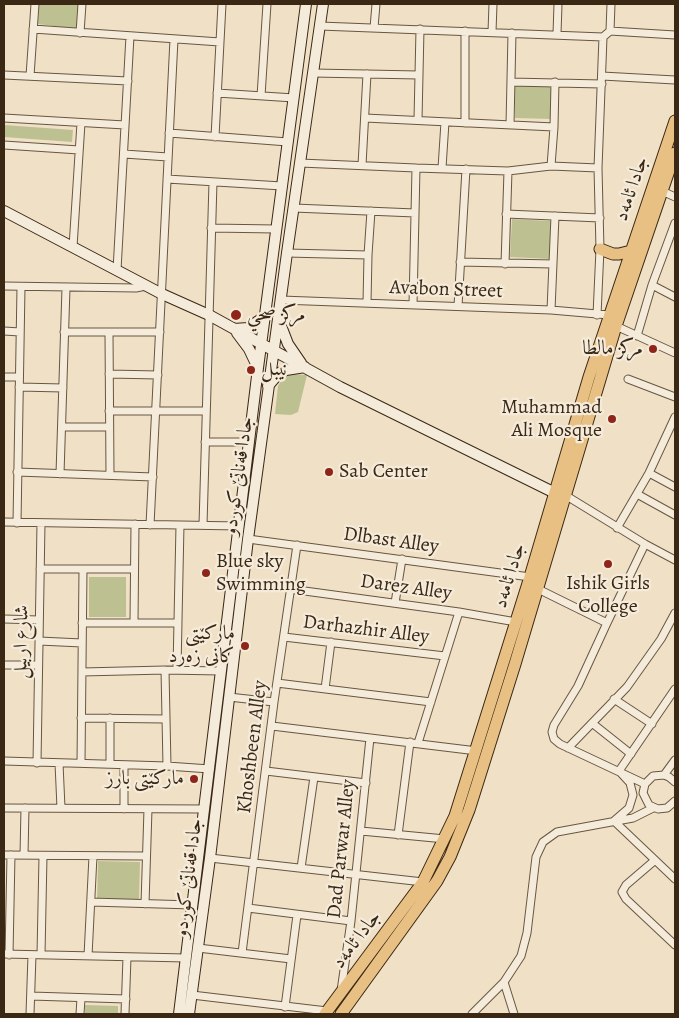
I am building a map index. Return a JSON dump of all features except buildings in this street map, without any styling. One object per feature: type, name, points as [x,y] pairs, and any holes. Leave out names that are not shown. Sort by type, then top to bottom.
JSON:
[{"type":"main road","name":"جادا ئامەد","points":[[340,1014],[432,888],[446,865],[477,786],[504,681],[538,589],[560,494],[609,315],[675,121]]},
{"type":"main road","name":"جادا ئامەد","points":[[510,662],[516,622],[530,577],[560,494],[675,153]]},
{"type":"main road","points":[[600,249],[613,254],[631,251]]},
{"type":"main road","name":"جادا ئامەد","points":[[326,1013],[424,882],[456,816],[477,751],[504,681]]},
{"type":"street","points":[[30,76],[34,4]]},
{"type":"street","points":[[80,32],[82,4]]},
{"type":"street","points":[[215,137],[222,4]]},
{"type":"street","points":[[261,96],[267,4]]},
{"type":"street","name":"جادا قەناتێ کوردو","points":[[179,1014],[264,317],[306,4]]},
{"type":"street","name":"جادا قەناتێ کوردو","points":[[189,1014],[268,386],[323,4]]},
{"type":"street","points":[[374,28],[376,4]]},
{"type":"street","points":[[492,32],[493,4]]},
{"type":"street","points":[[557,34],[558,4]]},
{"type":"street","points":[[610,31],[611,4]]},
{"type":"street","points":[[320,26],[603,37],[610,31],[675,35]]},
{"type":"street","points":[[33,29],[220,42]]},
{"type":"street","points":[[418,120],[420,29]]},
{"type":"street","points":[[465,31],[465,123]]},
{"type":"street","points":[[510,125],[512,33]]},
{"type":"street","points":[[117,270],[130,36]]},
{"type":"street","points":[[597,315],[600,249],[598,168],[603,37]]},
{"type":"street","points":[[150,525],[174,39]]},
{"type":"street","points":[[313,72],[419,76]]},
{"type":"street","points":[[362,165],[367,74]]},
{"type":"street","points":[[4,75],[128,80]]},
{"type":"street","points":[[511,82],[675,80]]},
{"type":"street","points":[[551,166],[555,82]]},
{"type":"street","points":[[217,93],[294,98]]},
{"type":"street","points":[[4,118],[126,125]]},
{"type":"street","points":[[365,118],[554,127]]},
{"type":"street","points":[[442,168],[445,122]]},
{"type":"street","points":[[73,247],[81,123]]},
{"type":"street","points":[[169,133],[288,142]]},
{"type":"street","points":[[4,145],[79,150]]},
{"type":"street","points":[[124,154],[168,156]]},
{"type":"street","points":[[300,163],[508,172],[551,166],[598,168]]},
{"type":"street","points":[[413,305],[416,168]]},
{"type":"street","points":[[458,306],[466,169]]},
{"type":"street","points":[[505,264],[508,172]]},
{"type":"street","points":[[167,179],[282,186]]},
{"type":"street","points":[[202,526],[213,182]]},
{"type":"street","points":[[662,190],[675,197]]},
{"type":"street","points":[[294,208],[415,213]]},
{"type":"street","points":[[4,211],[146,286],[208,315],[359,396],[560,494],[675,560]]},
{"type":"street","points":[[367,303],[371,211]]},
{"type":"street","points":[[506,214],[600,218]]},
{"type":"street","points":[[551,310],[555,216]]},
{"type":"street","points":[[638,336],[652,285],[675,224]]},
{"type":"street","points":[[212,228],[276,229]]},
{"type":"street","points":[[667,244],[675,248]]},
{"type":"street","points":[[287,253],[368,255]]},
{"type":"street","points":[[460,262],[552,264]]},
{"type":"street","points":[[652,285],[675,296]]},
{"type":"street","points":[[4,286],[136,288],[146,286]]},
{"type":"street","points":[[16,523],[21,287]]},
{"type":"street","points":[[60,474],[66,288]]},
{"type":"street","name":"Avabon Street","points":[[281,300],[551,310],[609,315]]},
{"type":"street","points":[[233,329],[248,328],[264,317]]},
{"type":"street","points":[[278,318],[294,354],[305,367]]},
{"type":"street","points":[[616,326],[675,353]]},
{"type":"street","points":[[233,329],[248,349],[258,368]]},
{"type":"street","points":[[4,331],[20,332]]},
{"type":"street","points":[[64,332],[160,332]]},
{"type":"street","points":[[109,332],[110,475]]},
{"type":"street","points":[[268,386],[280,373],[286,370],[305,367]]},
{"type":"street","points":[[109,374],[158,375]]},
{"type":"street","points":[[4,377],[19,377]]},
{"type":"street","points":[[628,379],[675,398]]},
{"type":"street","points":[[19,387],[63,388]]},
{"type":"street","points":[[109,411],[206,411]]},
{"type":"street","points":[[617,528],[672,432],[675,417]]},
{"type":"street","points":[[62,427],[110,428]]},
{"type":"street","points":[[205,442],[249,442]]},
{"type":"street","points":[[18,472],[153,477]]},
{"type":"street","points":[[649,473],[675,487]]},
{"type":"street","points":[[637,494],[675,515]]},
{"type":"street","points":[[4,522],[239,526]]},
{"type":"street","name":"شارع اربيل","points":[[37,762],[42,523]]},
{"type":"street","points":[[134,622],[135,524]]},
{"type":"street","points":[[177,670],[180,525]]},
{"type":"street","name":"Dlbast Alley","points":[[248,539],[530,577]]},
{"type":"street","points":[[645,544],[574,694],[552,728],[554,739],[568,748],[646,784]]},
{"type":"street","name":"Khoshbeen Alley","points":[[242,953],[274,702],[297,545]]},
{"type":"street","points":[[395,603],[402,559]]},
{"type":"street","points":[[40,569],[134,569]]},
{"type":"street","points":[[81,763],[83,569]]},
{"type":"street","name":"Darez Alley","points":[[290,589],[459,612],[516,622]]},
{"type":"street","points":[[538,589],[606,623]]},
{"type":"street","points":[[398,835],[414,743],[431,702],[459,612]]},
{"type":"street","points":[[568,748],[626,687],[650,655],[675,612]]},
{"type":"street","points":[[4,619],[39,620]]},
{"type":"street","points":[[82,623],[178,623]]},
{"type":"street","name":"Darhazhir Alley","points":[[284,637],[445,656]]},
{"type":"street","points":[[39,641],[82,643]]},
{"type":"street","points":[[325,689],[331,642]]},
{"type":"street","points":[[4,665],[38,665]]},
{"type":"street","points":[[165,670],[166,766]]},
{"type":"street","points":[[82,672],[221,671]]},
{"type":"street","points":[[277,683],[431,702]]},
{"type":"street","points":[[619,771],[675,689]]},
{"type":"street","points":[[228,697],[274,702]]},
{"type":"street","points":[[614,699],[652,724]]},
{"type":"street","points":[[81,718],[166,719]]},
{"type":"street","points":[[110,718],[110,764]]},
{"type":"street","points":[[592,722],[631,754]]},
{"type":"street","points":[[272,726],[477,751]]},
{"type":"street","name":"Dad Parwar Alley","points":[[340,993],[351,921],[370,738]]},
{"type":"street","points":[[664,775],[675,760]]},
{"type":"street","points":[[4,761],[210,769]]},
{"type":"street","points":[[59,763],[60,808]]},
{"type":"street","points":[[124,765],[124,809]]},
{"type":"street","points":[[614,821],[629,808],[633,795],[630,783],[619,771]]},
{"type":"street","points":[[266,772],[366,783]]},
{"type":"street","points":[[653,808],[644,797],[646,784],[653,776],[664,775],[675,782]]},
{"type":"street","points":[[300,868],[314,777]]},
{"type":"street","points":[[472,1014],[504,982],[516,965],[525,944],[536,857],[543,842],[556,832],[633,818],[653,808],[667,808],[675,801]]},
{"type":"street","points":[[4,808],[205,809]]},
{"type":"street","points":[[24,856],[25,808]]},
{"type":"street","points":[[145,904],[148,809]]},
{"type":"street","points":[[614,821],[675,879]]},
{"type":"street","points":[[361,831],[446,839]]},
{"type":"street","points":[[146,856],[7,855],[7,954],[186,958]]},
{"type":"street","points":[[41,955],[44,856]]},
{"type":"street","points":[[88,956],[93,856]]},
{"type":"street","points":[[210,858],[424,882]]},
{"type":"street","points":[[654,861],[626,885],[622,892],[626,899],[675,945]]},
{"type":"street","points":[[91,902],[193,905]]},
{"type":"street","points":[[248,908],[351,921]]},
{"type":"street","points":[[285,1007],[297,915]]},
{"type":"street","points":[[198,948],[291,959]]},
{"type":"street","points":[[30,1014],[32,955]]},
{"type":"street","points":[[125,1014],[127,957]]},
{"type":"street","points":[[504,982],[514,1014]]},
{"type":"street","points":[[192,995],[326,1013]]},
{"type":"street","points":[[31,996],[126,999]]},
{"type":"street","points":[[80,1014],[81,998]]},
{"type":"street","points":[[480,1006],[483,1014]]},
{"type":"green space","points":[[39,4],[79,4],[77,29],[38,24]]},
{"type":"green space","points":[[515,84],[551,85],[551,119],[515,118]]},
{"type":"green space","points":[[4,125],[73,130],[72,142],[4,137]]},
{"type":"green space","points":[[512,219],[551,221],[550,259],[510,257]]},
{"type":"green space","points":[[293,374],[307,375],[298,412],[291,415],[275,414],[278,386],[287,376]]},
{"type":"green space","points":[[89,577],[126,577],[126,617],[89,617]]},
{"type":"green space","points":[[98,861],[140,862],[139,899],[97,899]]},
{"type":"green space","points":[[85,1005],[118,1006],[118,1014],[85,1014]]},
{"type":"place","name":"مركز صحي","points":[[236,315]]},
{"type":"place","name":"مركز مالطا","points":[[653,349]]},
{"type":"place","name":"نيبل","points":[[251,370]]},
{"type":"place","name":"Muhammad Ali Mosque","points":[[612,419]]},
{"type":"place","name":"Sab Center","points":[[329,472]]},
{"type":"place","name":"Ishik Girls College","points":[[608,564]]},
{"type":"place","name":"Blue sky Swimming","points":[[206,573]]},
{"type":"place","name":"مارکێتی کانی زەرد","points":[[245,646]]},
{"type":"place","name":"مارکێتی بارز","points":[[194,779]]}]
